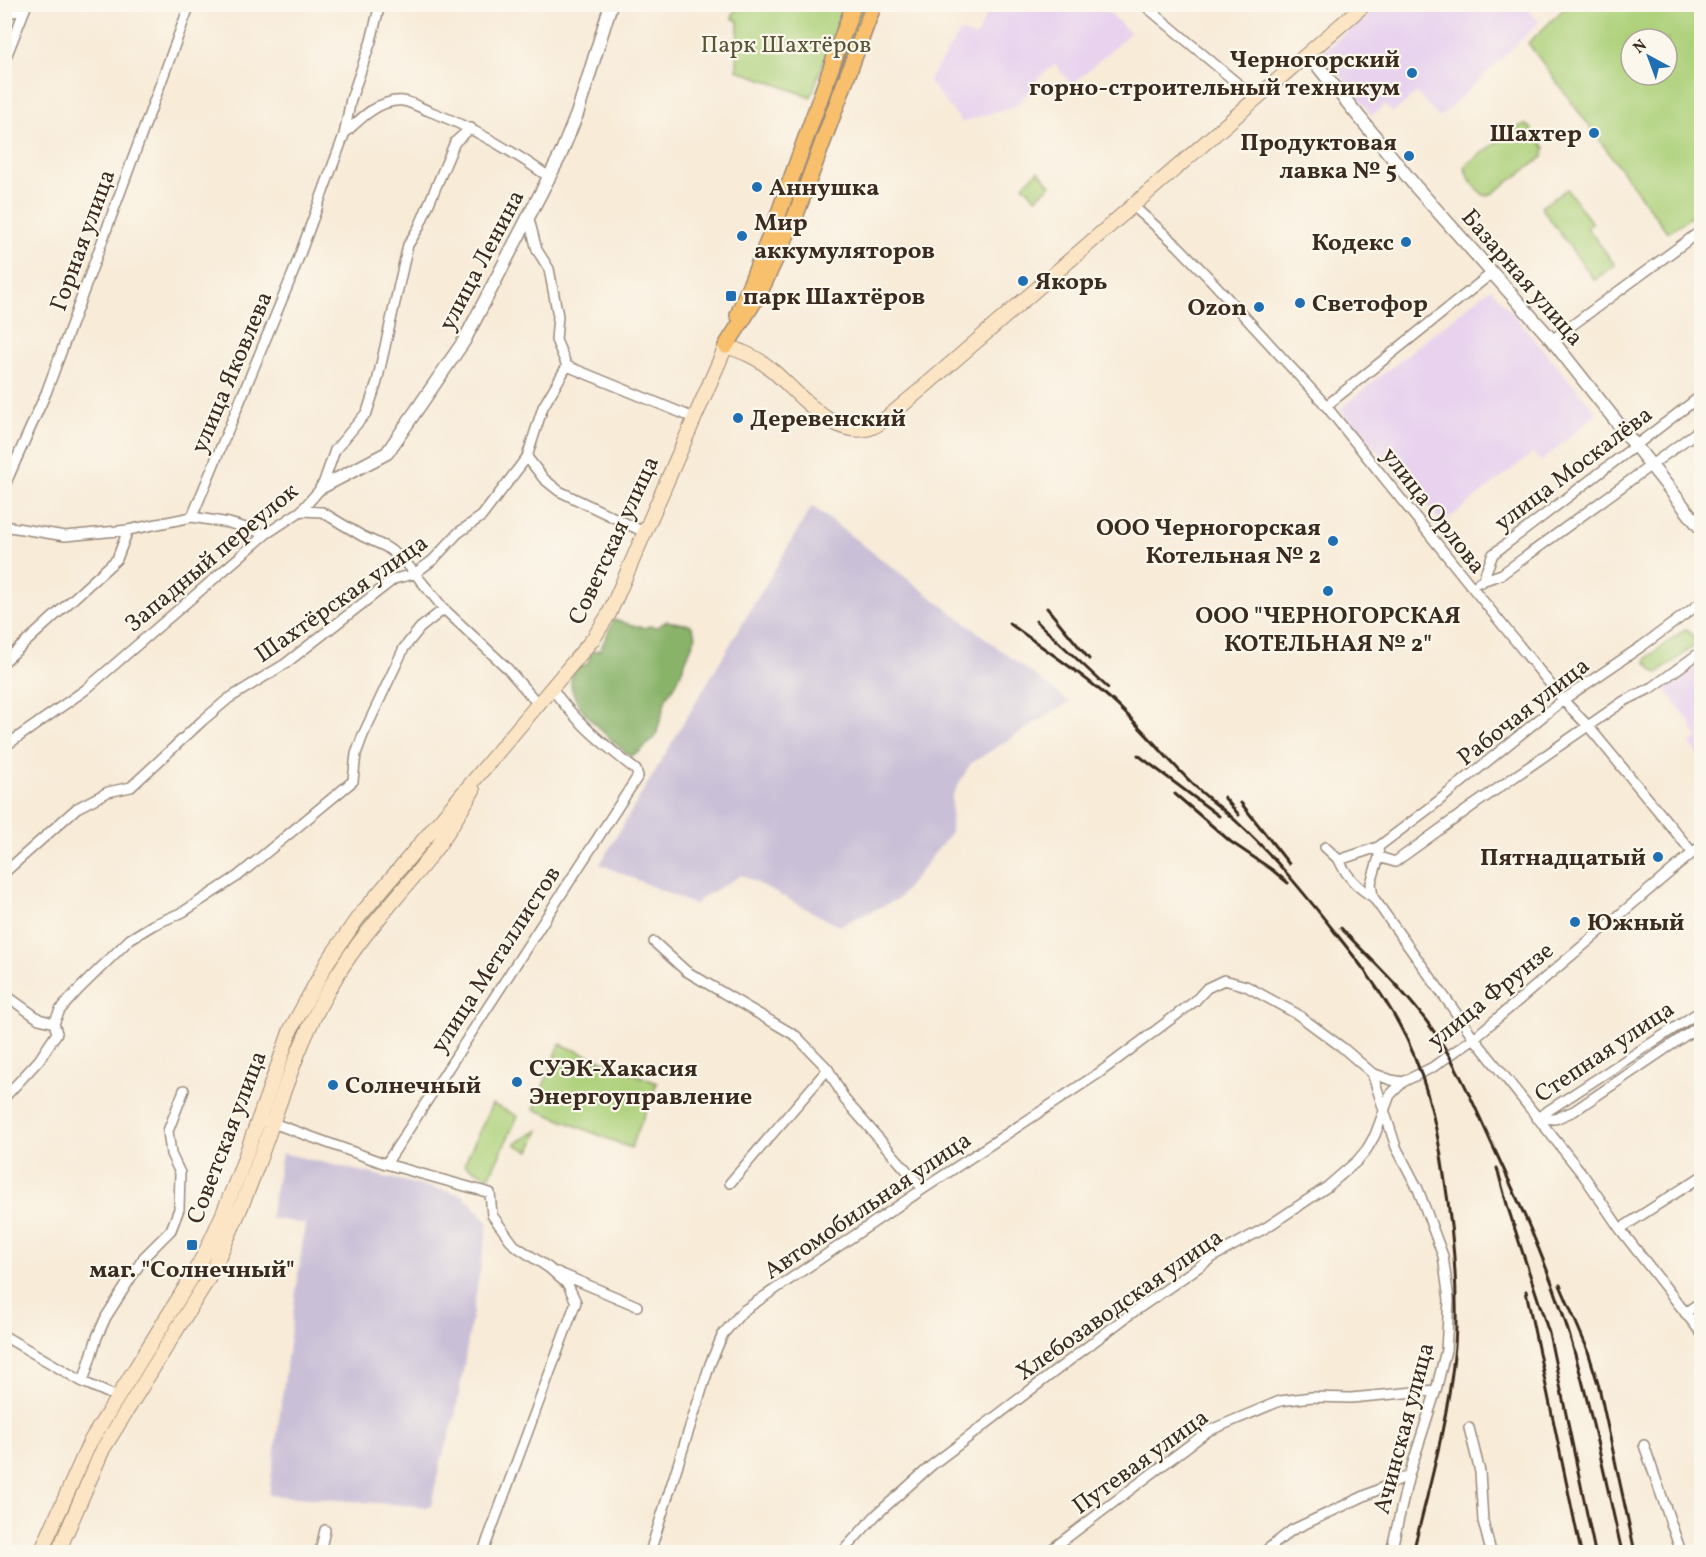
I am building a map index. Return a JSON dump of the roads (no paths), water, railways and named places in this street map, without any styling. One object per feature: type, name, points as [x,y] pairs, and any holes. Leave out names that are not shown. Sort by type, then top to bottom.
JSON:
[{"type":"main road","name":"Советская улица","points":[[41,1552],[90,1442],[206,1251],[260,1118],[291,1029],[328,961],[357,919],[593,639],[609,614],[726,346],[776,221],[854,4]]},
{"type":"main road","name":"Советская улица","points":[[726,346],[759,294],[795,217],[874,4]]},
{"type":"main road","points":[[726,346],[750,355],[769,367],[836,424],[856,430],[872,427],[918,392],[1365,4]]},
{"type":"main road","name":"Советская улица","points":[[58,1552],[103,1449],[208,1279],[222,1250],[252,1180],[313,1018],[344,962],[447,834],[490,763]]},
{"type":"main road","points":[[276,1069],[291,1074]]},
{"type":"street","name":"Горная улица","points":[[4,487],[46,393],[190,4]]},
{"type":"street","name":"улица Яковлева","points":[[192,517],[293,273],[344,135],[351,99],[371,41],[380,4]]},
{"type":"street","name":"улица Ленина","points":[[322,487],[387,453],[464,341],[560,156],[576,114],[611,4]]},
{"type":"street","points":[[1143,4],[1256,99]]},
{"type":"street","points":[[4,10],[13,12],[26,7]]},
{"type":"street","points":[[4,62],[26,7]]},
{"type":"street","points":[[4,31],[13,40]]},
{"type":"street","name":"Базарная улица","points":[[1308,54],[1416,187],[1552,340],[1701,530]]},
{"type":"street","points":[[344,135],[365,113],[386,104],[403,101],[471,128],[524,159],[549,177]]},
{"type":"street","name":"Западный переулок","points":[[6,748],[84,690],[266,534],[301,511],[322,487],[335,450],[367,412],[377,382],[408,244],[419,227],[455,142],[471,128]]},
{"type":"street","name":"улица Орлова","points":[[1132,206],[1178,246],[1326,406],[1563,700],[1589,727],[1692,852]]},
{"type":"street","points":[[529,219],[537,250],[549,268],[558,316],[555,340],[567,366],[694,418]]},
{"type":"street","points":[[1552,340],[1701,231]]},
{"type":"street","points":[[1326,406],[1492,273]]},
{"type":"street","name":"Шахтёрская улица","points":[[4,873],[77,808],[108,792],[131,787],[228,699],[285,664],[394,579],[414,574],[433,560],[458,533],[482,516],[527,457],[543,407],[567,366]]},
{"type":"street","name":"улица Москалёва","points":[[1482,582],[1493,554],[1701,394]]},
{"type":"street","name":"улица Москалёва","points":[[1468,584],[1482,582],[1502,574],[1701,428]]},
{"type":"street","points":[[527,457],[544,479],[559,491],[644,532]]},
{"type":"street","points":[[301,511],[322,512],[362,536],[386,547],[403,560],[444,609],[506,667],[538,705]]},
{"type":"street","points":[[4,526],[65,536],[128,530],[192,517],[229,523],[266,534]]},
{"type":"street","points":[[4,662],[117,559],[128,530]]},
{"type":"street","name":"Рабочая улица","points":[[1701,602],[1563,700],[1379,852],[1395,862],[1624,701],[1653,687],[1701,651]]},
{"type":"street","points":[[4,1098],[39,1060],[57,1033],[54,1023],[60,1010],[130,939],[153,925],[183,912],[238,876],[353,780],[356,754],[363,735],[404,648],[420,628],[444,609]]},
{"type":"street","name":"улица Металлистов","points":[[386,1164],[638,776],[636,770],[597,738],[562,703],[552,688]]},
{"type":"street","name":"улица Фрунзе","points":[[1403,1082],[1433,1067],[1474,1038],[1701,845]]},
{"type":"street","points":[[1325,847],[1339,860],[1344,872],[1354,883],[1373,897],[1474,1038],[1584,1176],[1620,1229],[1701,1334]]},
{"type":"street","points":[[1339,860],[1379,852],[1371,883],[1373,897]]},
{"type":"street","points":[[654,942],[686,971],[796,1036],[828,1069],[845,1100],[923,1189]]},
{"type":"street","name":"Автомобильная улица","points":[[650,1552],[710,1364],[723,1334],[743,1311],[1099,1073],[1195,1001],[1207,988],[1224,980],[1246,986],[1297,1014],[1372,1073]]},
{"type":"street","points":[[4,994],[39,1019],[54,1023]]},
{"type":"street","name":"Степная улица","points":[[1537,1118],[1701,1010]]},
{"type":"street","name":"Степная улица","points":[[1537,1118],[1555,1119],[1574,1111],[1701,1024]]},
{"type":"street","points":[[730,1183],[828,1069]]},
{"type":"street","points":[[1372,1073],[1403,1082]]},
{"type":"street","name":"Ачинская улица","points":[[1372,1073],[1396,1147],[1418,1189],[1443,1256],[1449,1300],[1446,1350],[1409,1475],[1391,1552]]},
{"type":"street","name":"Хлебозаводская улица","points":[[842,1552],[876,1515],[932,1465],[1130,1315],[1216,1255],[1267,1227],[1327,1187],[1358,1161],[1367,1149],[1375,1135],[1390,1095],[1403,1082]]},
{"type":"street","points":[[83,1382],[97,1337],[106,1317],[144,1257],[171,1230],[179,1209],[180,1173],[171,1154],[168,1131],[184,1090]]},
{"type":"street","points":[[260,1118],[386,1164],[490,1193],[492,1215],[514,1245],[549,1268],[637,1306]]},
{"type":"street","points":[[1620,1229],[1701,1176]]},
{"type":"street","points":[[483,1552],[576,1302],[568,1286],[549,1268]]},
{"type":"street","points":[[1685,1313],[1701,1301]]},
{"type":"street","points":[[4,1336],[83,1382],[117,1397]]},
{"type":"street","name":"Путевая улица","points":[[1048,1552],[1208,1431],[1229,1422],[1280,1401],[1312,1397],[1351,1398],[1436,1390]]},
{"type":"street","points":[[1469,1428],[1480,1473],[1483,1521],[1491,1552]]},
{"type":"street","points":[[1644,1445],[1681,1552]]},
{"type":"street","points":[[1264,1552],[1292,1530],[1409,1475]]},
{"type":"street","points":[[320,1552],[325,1530]]},
{"type":"railway","points":[[1047,608],[1089,659]]},
{"type":"railway","points":[[1036,621],[1108,688]]},
{"type":"railway","points":[[1009,623],[1107,696],[1196,787],[1264,848],[1361,965],[1409,1043],[1429,1099],[1438,1137],[1456,1282],[1455,1346],[1448,1398],[1413,1552]]},
{"type":"railway","points":[[1138,755],[1219,816]]},
{"type":"railway","points":[[1175,794],[1231,842],[1288,883]]},
{"type":"railway","points":[[1224,797],[1239,815]]},
{"type":"railway","points":[[1241,803],[1289,864]]},
{"type":"railway","points":[[1341,928],[1387,975],[1440,1040],[1464,1082],[1515,1195],[1549,1275],[1568,1330],[1589,1406],[1622,1552]]},
{"type":"railway","points":[[1497,1168],[1549,1333],[1595,1552]]},
{"type":"railway","points":[[1560,1285],[1587,1348],[1599,1387],[1635,1552]]},
{"type":"railway","points":[[1526,1291],[1581,1552]]},
{"type":"place","name":"Черногорский горно-строительный техникум","points":[[1412,73]]},
{"type":"place","name":"Шахтер","points":[[1594,133]]},
{"type":"place","name":"Продуктовая лавка № 5","points":[[1409,156]]},
{"type":"place","name":"Аннушка","points":[[757,187]]},
{"type":"place","name":"Мир аккумуляторов","points":[[742,236]]},
{"type":"place","name":"Кодекс","points":[[1406,242]]},
{"type":"place","name":"Якорь","points":[[1023,281]]},
{"type":"place","name":"парк Шахтёров","points":[[731,296]]},
{"type":"place","name":"Светофор","points":[[1300,303]]},
{"type":"place","name":"Ozon","points":[[1259,307]]},
{"type":"place","name":"Деревенский","points":[[738,418]]},
{"type":"place","name":"ООО Черногорская Котельная № 2","points":[[1333,541]]},
{"type":"place","name":"ООО \"ЧЕРНОГОРСКАЯ КОТЕЛЬНАЯ № 2\"","points":[[1328,591]]},
{"type":"place","name":"Пятнадцатый","points":[[1658,857]]},
{"type":"place","name":"Южный","points":[[1575,922]]},
{"type":"place","name":"СУЭК-Хакасия Энергоуправление","points":[[517,1082]]},
{"type":"place","name":"Солнечный","points":[[333,1085]]},
{"type":"place","name":"маг. \"Солнечный\"","points":[[192,1245]]},
{"type":"park label","name":"Парк Шахтёров","points":[[786,44]]}]
